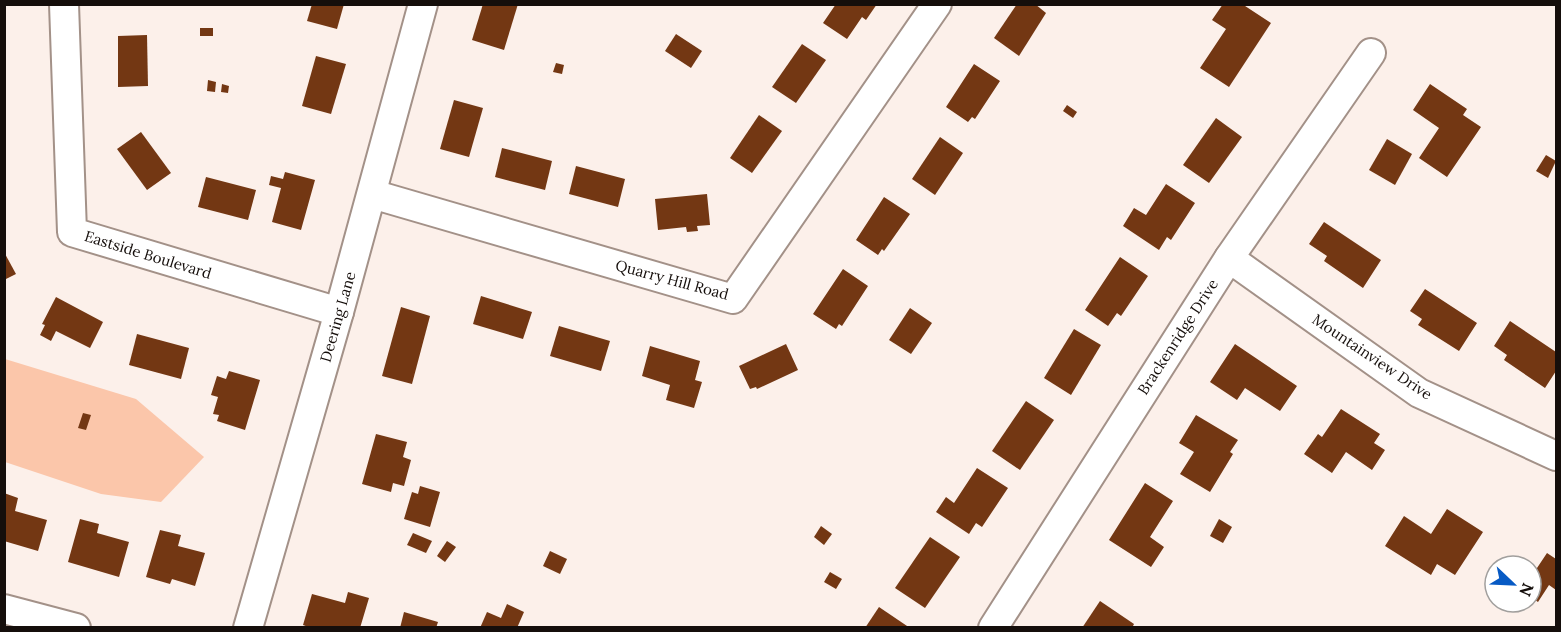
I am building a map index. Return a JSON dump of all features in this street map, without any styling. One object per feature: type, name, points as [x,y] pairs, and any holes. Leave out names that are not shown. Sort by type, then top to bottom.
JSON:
[{"type":"street","name":"Eastside Boulevard","points":[[64,4],[72,232],[339,312]]},
{"type":"street","name":"Deering Lane","points":[[248,627],[339,312],[423,4]]},
{"type":"street","name":"Quarry Hill Road","points":[[372,194],[733,299],[937,4]]},
{"type":"street","name":"Brackenridge Drive","points":[[993,627],[1228,258],[1371,53]]},
{"type":"street","name":"Mountainview Drive","points":[[1228,258],[1419,393],[1557,456]]},
{"type":"street","points":[[4,609],[76,627]]},
{"type":"shaded area","points":[[5,359],[136,399],[204,457],[161,502],[101,494],[5,462]]},
{"type":"building","points":[[312,4],[344,4],[337,29],[307,21]]},
{"type":"building","points":[[483,4],[518,4],[504,50],[472,40]]},
{"type":"building","points":[[836,4],[877,4],[866,20],[862,17],[847,39],[823,23]]},
{"type":"building","points":[[1017,4],[1035,4],[1046,13],[1019,56],[994,38]]},
{"type":"building","points":[[1223,4],[1242,4],[1271,23],[1229,87],[1200,68],[1226,29],[1212,20]]},
{"type":"building","points":[[200,28],[213,28],[213,36],[200,36]]},
{"type":"building","points":[[676,34],[702,51],[691,68],[665,51]]},
{"type":"building","points":[[147,35],[148,86],[118,87],[118,36]]},
{"type":"building","points":[[802,44],[826,60],[796,103],[772,87]]},
{"type":"building","points":[[316,56],[346,64],[331,114],[302,106]]},
{"type":"building","points":[[556,63],[564,65],[562,74],[553,72]]},
{"type":"building","points":[[974,64],[1000,81],[975,119],[972,117],[968,122],[946,107]]},
{"type":"building","points":[[208,80],[216,82],[215,92],[207,91]]},
{"type":"building","points":[[222,84],[229,86],[228,93],[221,92]]},
{"type":"building","points":[[1430,84],[1467,109],[1463,115],[1481,127],[1447,177],[1419,158],[1439,128],[1413,110]]},
{"type":"building","points":[[454,100],[483,108],[469,157],[440,149]]},
{"type":"building","points":[[1067,105],[1077,112],[1073,118],[1063,111]]},
{"type":"building","points":[[759,115],[782,131],[752,173],[730,158]]},
{"type":"building","points":[[1216,118],[1242,137],[1209,183],[1183,165]]},
{"type":"building","points":[[141,132],[171,173],[147,190],[117,149]]},
{"type":"building","points":[[940,137],[963,153],[935,195],[912,179]]},
{"type":"building","points":[[1387,139],[1412,154],[1395,185],[1369,170]]},
{"type":"building","points":[[502,148],[552,161],[545,190],[495,177]]},
{"type":"building","points":[[1546,155],[1556,161],[1548,178],[1536,171]]},
{"type":"building","points":[[576,166],[625,179],[618,207],[569,194]]},
{"type":"building","points":[[285,172],[315,180],[301,230],[272,222],[281,188],[269,185],[271,176],[283,179]]},
{"type":"building","points":[[206,177],[256,190],[248,220],[198,207]]},
{"type":"building","points":[[1166,184],[1195,203],[1171,240],[1167,237],[1159,250],[1123,226],[1134,208],[1146,215]]},
{"type":"building","points":[[707,194],[710,225],[697,226],[698,231],[687,232],[686,227],[658,230],[655,199]]},
{"type":"building","points":[[884,197],[910,214],[884,251],[882,249],[878,255],[856,240]]},
{"type":"building","points":[[1324,222],[1381,260],[1363,288],[1324,261],[1327,256],[1309,244]]},
{"type":"building","points":[[4,252],[16,274],[4,280]]},
{"type":"building","points":[[1120,257],[1148,276],[1121,316],[1117,313],[1108,326],[1085,310]]},
{"type":"building","points":[[843,269],[868,286],[842,326],[839,324],[836,329],[813,314]]},
{"type":"building","points":[[1425,289],[1477,323],[1459,351],[1418,325],[1422,319],[1410,311]]},
{"type":"building","points":[[481,296],[532,312],[523,339],[473,324]]},
{"type":"building","points":[[56,297],[103,322],[90,348],[56,331],[51,341],[40,335],[45,325],[42,324]]},
{"type":"building","points":[[401,307],[430,316],[412,384],[382,376]]},
{"type":"building","points":[[910,308],[932,323],[911,354],[889,340]]},
{"type":"building","points":[[1510,321],[1556,352],[1556,371],[1545,388],[1504,360],[1507,355],[1494,346]]},
{"type":"building","points":[[559,326],[610,341],[601,371],[550,356]]},
{"type":"building","points":[[1074,329],[1101,345],[1071,395],[1044,378]]},
{"type":"building","points":[[137,334],[189,348],[181,379],[129,365]]},
{"type":"building","points":[[786,344],[798,370],[757,389],[756,387],[750,389],[739,366]]},
{"type":"building","points":[[1235,344],[1297,386],[1280,411],[1245,388],[1237,400],[1210,382]]},
{"type":"building","points":[[650,346],[700,361],[695,380],[702,382],[694,408],[666,400],[670,385],[642,376]]},
{"type":"building","points":[[229,371],[260,380],[245,430],[217,421],[219,415],[213,414],[218,397],[211,395],[217,376],[226,379]]},
{"type":"building","points":[[1026,401],[1054,420],[1020,470],[992,451]]},
{"type":"building","points":[[1341,409],[1380,434],[1374,443],[1385,450],[1372,470],[1346,452],[1332,473],[1304,454],[1318,434],[1322,437]]},
{"type":"building","points":[[83,413],[91,415],[86,430],[78,428]]},
{"type":"building","points":[[1196,415],[1238,440],[1230,452],[1233,454],[1210,492],[1180,474],[1194,452],[1179,443]]},
{"type":"building","points":[[376,434],[407,442],[403,457],[411,460],[404,486],[393,483],[391,492],[362,484]]},
{"type":"building","points":[[977,468],[1008,488],[982,527],[976,523],[969,534],[936,512],[946,497],[954,503]]},
{"type":"building","points":[[1145,483],[1173,501],[1150,537],[1164,547],[1151,567],[1109,540]]},
{"type":"building","points":[[420,486],[440,492],[430,527],[404,519],[412,492],[418,494]]},
{"type":"building","points":[[4,493],[18,498],[15,511],[47,520],[38,551],[4,541]]},
{"type":"building","points":[[1447,509],[1483,532],[1455,575],[1437,564],[1431,575],[1385,546],[1404,516],[1431,534]]},
{"type":"building","points":[[80,519],[99,524],[97,533],[129,542],[119,577],[68,562]]},
{"type":"building","points":[[1219,519],[1232,527],[1223,543],[1210,536]]},
{"type":"building","points":[[821,526],[832,534],[824,545],[814,537]]},
{"type":"building","points":[[160,530],[181,535],[178,546],[205,553],[195,586],[172,579],[170,584],[146,577]]},
{"type":"building","points":[[413,533],[432,541],[426,553],[407,545]]},
{"type":"building","points":[[930,537],[960,557],[925,608],[895,588]]},
{"type":"building","points":[[447,541],[456,547],[445,562],[437,556]]},
{"type":"building","points":[[550,551],[567,559],[560,574],[543,566]]},
{"type":"building","points":[[1547,553],[1556,559],[1556,590],[1549,585],[1543,594],[1543,559]]},
{"type":"building","points":[[830,572],[842,579],[836,589],[824,582]]},
{"type":"building","points":[[348,592],[369,598],[360,628],[311,628],[303,625],[312,594],[345,603]]},
{"type":"building","points":[[1100,601],[1134,624],[1132,628],[1082,628]]},
{"type":"building","points":[[507,604],[524,612],[517,628],[480,628],[487,612],[501,618]]},
{"type":"building","points":[[879,607],[910,628],[865,628]]},
{"type":"building","points":[[404,612],[438,622],[436,628],[400,628]]}]
